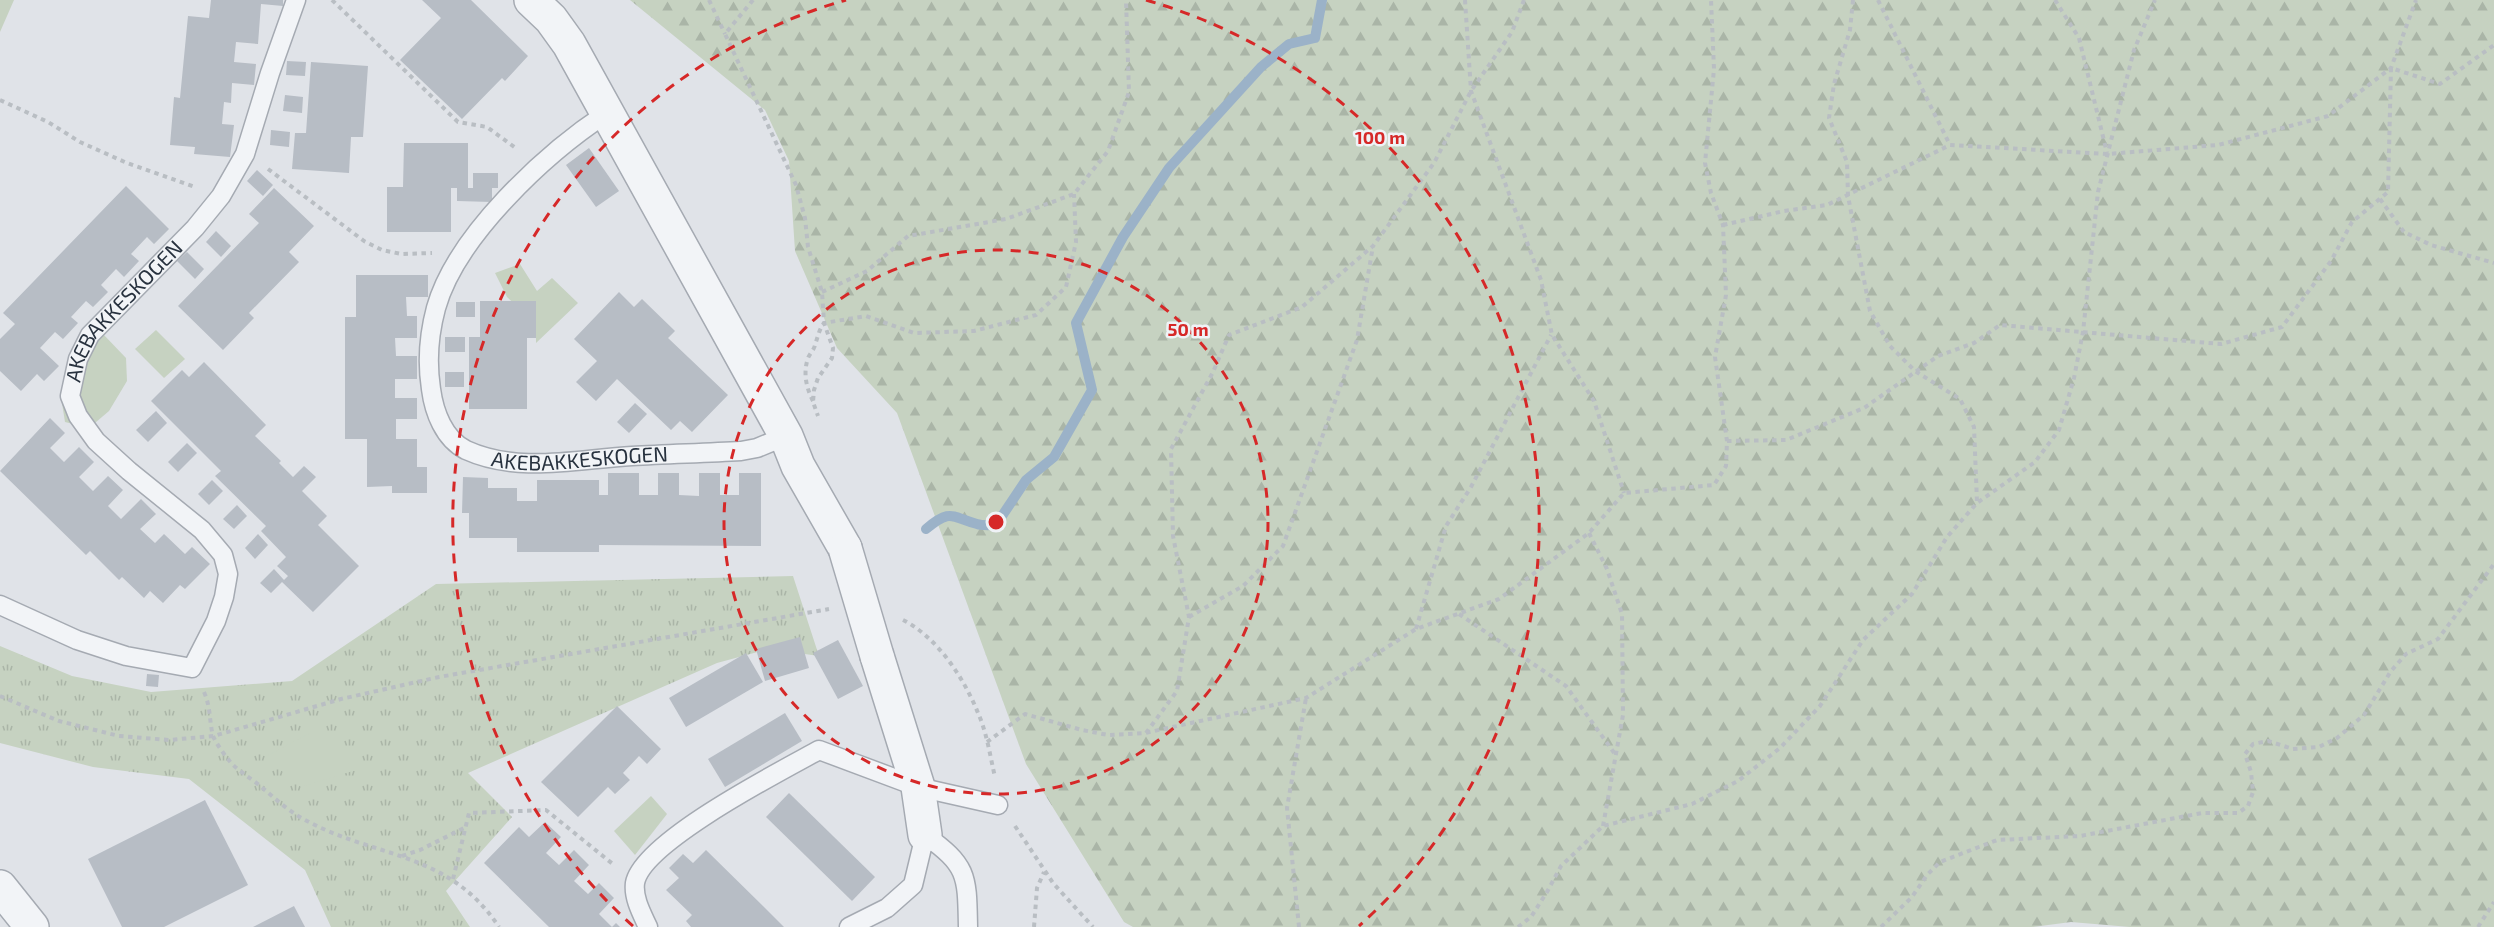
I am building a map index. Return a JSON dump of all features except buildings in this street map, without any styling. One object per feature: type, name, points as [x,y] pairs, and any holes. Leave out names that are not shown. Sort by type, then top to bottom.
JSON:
[{"type":"street","points":[[531,0],[551,20],[569,44],[786,436],[798,466],[845,548],[918,787],[925,835]]},
{"type":"street","points":[[0,887],[32,927]]},
{"type":"lane","name":"AKEBAKKESKOGEN","points":[[0,605],[77,640],[126,656],[192,668],[216,621],[225,597],[228,574],[223,555],[202,530],[96,441],[78,416],[70,396],[78,359],[90,335],[195,228],[221,195],[244,154],[296,0]]},
{"type":"lane","name":"AKEBAKKESKOGEN","points":[[606,113],[538,165],[497,210],[465,252],[447,281],[436,308],[430,340],[429,375],[433,401],[439,419],[448,435],[463,448],[519,464],[630,456],[741,452],[786,436]]},
{"type":"lane","points":[[648,927],[638,904],[635,883],[648,862],[699,818],[819,750],[918,787],[998,805]]},
{"type":"lane","points":[[849,927],[887,908],[913,885],[925,835],[948,852],[960,865],[968,892],[968,927]]},
{"type":"path","points":[[333,0],[458,122],[487,127],[538,165]]},
{"type":"path","points":[[709,0],[796,185],[805,218],[808,247],[822,292],[824,322],[833,348],[832,358],[818,378],[813,402]]},
{"type":"path","points":[[725,34],[753,0]]},
{"type":"path","points":[[822,292],[867,271],[908,236],[1006,219],[1074,194],[1108,151],[1129,92],[1126,0]]},
{"type":"path","points":[[1465,0],[1471,92],[1540,280],[1552,335],[1594,401],[1624,493]]},
{"type":"path","points":[[1145,733],[1177,691],[1189,617],[1173,536],[1171,449],[1213,372],[1229,335],[1302,308],[1373,246],[1434,163],[1471,92],[1512,32],[1524,0]]},
{"type":"path","points":[[987,742],[1025,714],[1107,735],[1145,733],[1306,698],[1416,629],[1499,599],[1589,533],[1624,493],[1714,485],[1726,466],[1726,441],[1715,357],[1726,295],[1723,225],[1711,193],[1705,164],[1714,69],[1711,0]]},
{"type":"path","points":[[1853,0],[1850,30],[1834,84],[1829,118],[1847,162],[1848,196],[1870,311],[1890,346],[1915,371],[1960,399],[1974,427],[1977,503]]},
{"type":"path","points":[[1878,0],[1950,145]]},
{"type":"path","points":[[2055,0],[2079,38],[2108,154]]},
{"type":"path","points":[[1518,927],[1530,917],[1548,892],[1561,866],[1603,826],[1692,804],[1738,781],[1780,748],[1820,706],[1863,640],[1912,594],[1947,537],[1977,503],[2034,462],[2059,430],[2074,378],[2083,332],[2098,192],[2134,50],[2156,0]]},
{"type":"path","points":[[1726,441],[1786,440],[1864,408],[1938,356],[1974,343],[2000,325],[2221,344],[2282,327],[2331,261],[2352,222],[2388,192],[2391,69],[2416,0]]},
{"type":"path","points":[[2391,69],[2440,84],[2494,45]]},
{"type":"path","points":[[1723,225],[1784,211],[1827,205],[1950,145],[2108,154],[2218,145],[2328,116],[2391,69]]},
{"type":"path","points":[[0,100],[48,122],[80,142],[127,164],[221,195]]},
{"type":"path","points":[[244,154],[285,180],[364,241],[382,250],[401,254],[465,252]]},
{"type":"path","points":[[824,322],[866,316],[914,333],[974,331],[1036,315],[1066,288],[1076,242],[1074,194]]},
{"type":"path","points":[[2380,199],[2404,232],[2431,245],[2494,263]]},
{"type":"path","points":[[1189,617],[1243,586],[1283,546],[1357,339],[1373,246]]},
{"type":"path","points":[[817,423],[818,416],[807,390],[806,368],[809,356],[815,347],[818,332],[824,322]]},
{"type":"path","points":[[1416,629],[1446,526],[1471,486],[1552,335]]},
{"type":"path","points":[[1589,533],[1607,569],[1622,614],[1623,715],[1603,826]]},
{"type":"path","points":[[1881,927],[1912,897],[1927,875],[1940,862],[1997,840],[2080,836],[2202,813],[2238,813],[2248,806],[2253,792],[2251,772],[2244,754],[2253,744],[2268,741],[2293,749],[2319,747],[2337,738],[2364,715],[2391,671],[2406,654],[2438,639],[2494,564]]},
{"type":"path","points":[[0,696],[59,721],[119,736],[169,740],[214,736],[341,699],[439,677],[833,608]]},
{"type":"path","points":[[1459,614],[1566,686],[1616,754]]},
{"type":"path","points":[[899,617],[932,641],[969,693],[979,714],[987,742],[996,783],[998,805],[1053,883],[1093,927]]},
{"type":"path","points":[[1299,927],[1287,808],[1306,698]]},
{"type":"path","points":[[210,705],[214,736],[229,761],[295,814],[330,830],[402,856],[453,879],[472,893],[499,927]]},
{"type":"path","points":[[453,879],[469,813],[546,810],[635,883]]},
{"type":"path","points":[[402,856],[420,850],[466,826]]},
{"type":"path","points":[[1034,927],[1037,888],[1045,871]]},
{"type":"path","points":[[2478,927],[2494,903]]},
{"type":"green space","points":[[0,0],[14,0],[0,32]]},
{"type":"green space","points":[[630,0],[2494,0],[2494,927],[2130,927],[2071,922],[2033,927],[1133,927],[1124,922],[1026,764],[897,413],[837,348],[795,251],[789,161],[765,110]]},
{"type":"green space","points":[[520,264],[537,291],[552,278],[578,303],[536,343],[536,324],[507,297],[495,273]]},
{"type":"green space","points":[[156,330],[185,359],[164,378],[135,349]]},
{"type":"green space","points":[[102,333],[126,358],[127,381],[109,411],[89,428],[65,422],[61,397],[74,365]]},
{"type":"green space","points":[[793,576],[819,656],[769,649],[717,663],[468,773],[512,817],[446,891],[470,927],[331,927],[305,870],[189,779],[93,767],[0,743],[0,646],[72,676],[151,692],[292,681],[436,584]]},
{"type":"green space","points":[[312,732],[356,770],[301,787],[265,757]]},
{"type":"green space","points":[[651,796],[667,814],[635,855],[614,831]]},
{"type":"waterway","points":[[926,529],[946,516],[979,525],[996,525],[1026,480],[1054,457],[1092,390],[1076,323],[1123,237],[1169,168],[1261,67],[1289,44],[1315,38],[1322,0]]}]
